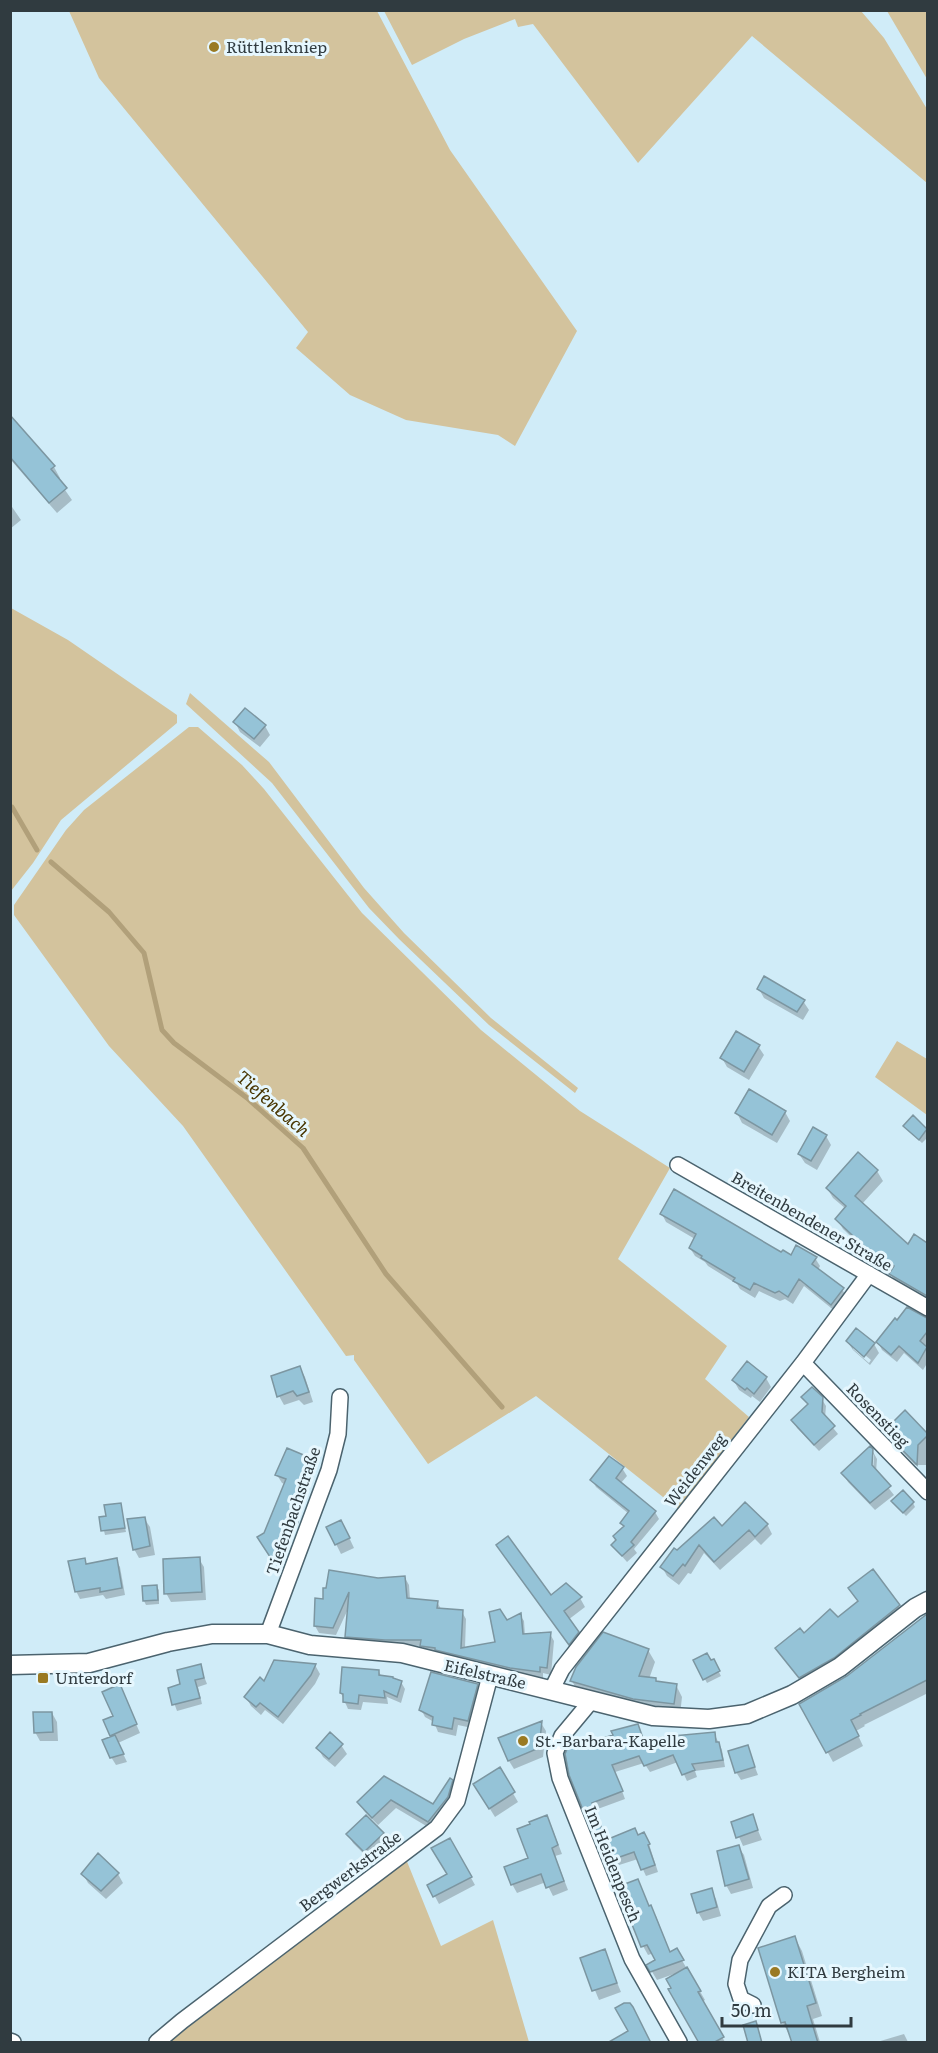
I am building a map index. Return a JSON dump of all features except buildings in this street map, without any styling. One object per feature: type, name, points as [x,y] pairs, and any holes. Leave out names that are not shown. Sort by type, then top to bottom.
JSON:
[{"type":"street","name":"Breitenbendener Straße","points":[[678,1165],[927,1308]]},
{"type":"street","name":"Weidenweg","points":[[552,1689],[562,1669],[803,1363],[869,1274]]},
{"type":"street","name":"Rosenstieg","points":[[803,1363],[927,1492]]},
{"type":"street","name":"Tiefenbachstraße","points":[[268,1634],[329,1470],[338,1434],[340,1397]]},
{"type":"street","name":"Eifelstraße","points":[[10,1665],[89,1663],[168,1642],[212,1634],[268,1634],[310,1645],[402,1653],[653,1716],[709,1719],[747,1714],[792,1695],[840,1666],[927,1601]]},
{"type":"street","name":"Bergwerkstraße","points":[[157,2043],[182,2021],[437,1828],[457,1801],[490,1676]]},
{"type":"street","name":"Im Heidenpesch","points":[[592,1700],[562,1736],[555,1753],[560,1778],[632,1959],[679,2043]]},
{"type":"street","points":[[753,2005],[741,1999],[736,1984],[740,1960],[769,1906],[784,1895]]},
{"type":"shaded area","points":[[69,11],[377,11],[450,150],[577,331],[515,446],[498,435],[406,420],[350,395],[296,348],[308,332],[99,78]]},
{"type":"shaded area","points":[[384,11],[861,11],[884,38],[927,109],[927,183],[752,36],[638,163],[533,24],[518,27],[515,19],[464,39],[412,65]]},
{"type":"shaded area","points":[[887,11],[927,11],[927,79]]},
{"type":"shaded area","points":[[11,608],[68,640],[177,715],[177,723],[61,820],[33,863],[11,891]]},
{"type":"shaded area","points":[[190,693],[269,762],[364,888],[404,933],[491,1018],[578,1088],[575,1093],[489,1025],[369,908],[272,783],[186,704]]},
{"type":"shaded area","points":[[189,727],[198,727],[242,765],[264,789],[362,913],[481,1030],[580,1111],[670,1168],[618,1259],[727,1346],[705,1379],[749,1417],[678,1509],[536,1396],[428,1464],[354,1360],[354,1355],[346,1356],[183,1126],[109,1046],[14,915],[14,905],[66,830],[84,810]]},
{"type":"shaded area","points":[[897,1041],[927,1059],[927,1115],[875,1077]]},
{"type":"shaded area","points":[[406,1859],[441,1946],[493,1920],[529,2042],[169,2042],[303,1937]]},
{"type":"waterway","name":"Tiefenbach","points":[[12,807],[37,850]]},
{"type":"waterway","name":"Tiefenbach","points":[[51,862],[109,912],[144,953],[162,1030],[174,1043],[247,1098],[303,1148],[386,1274],[502,1407]]},
{"type":"place","name":"Rüttlenkniep","points":[[214,47]]},
{"type":"place","name":"Unterdorf","points":[[43,1678]]},
{"type":"place","name":"St.-Barbara-Kapelle","points":[[523,1741]]},
{"type":"place","name":"KITA Bergheim","points":[[775,1972]]}]
